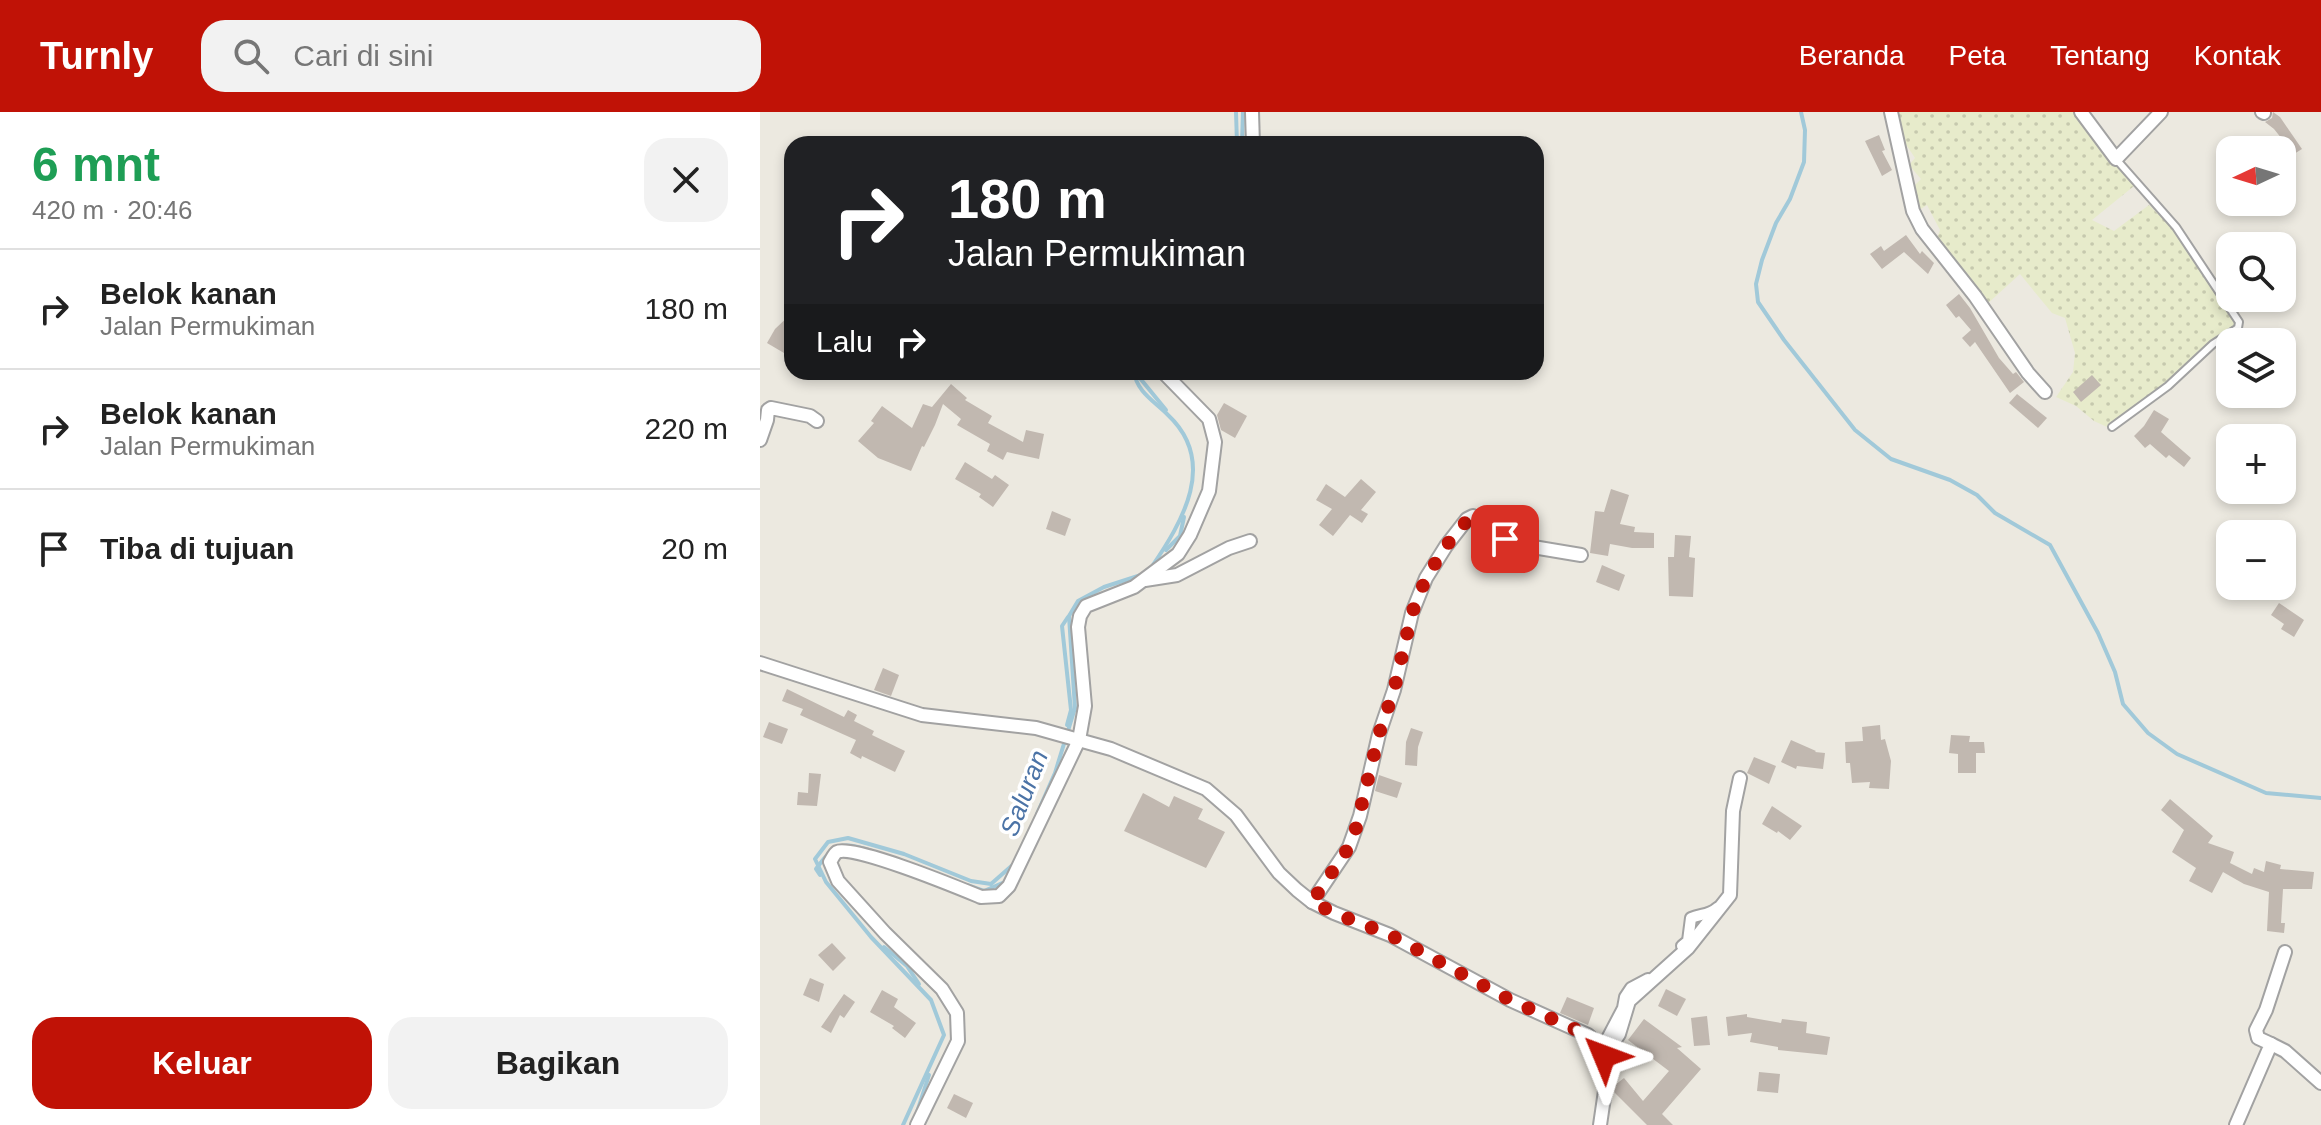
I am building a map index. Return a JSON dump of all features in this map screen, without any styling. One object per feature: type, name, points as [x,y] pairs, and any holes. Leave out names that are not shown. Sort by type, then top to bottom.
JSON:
[{"type":"street","points":[[1252,112],[1253,136]]},
{"type":"street","points":[[1891,112],[1913,211],[1922,229],[2045,392]]},
{"type":"street","points":[[2081,112],[2116,159],[2161,112]]},
{"type":"street","points":[[917,1125],[958,1041],[957,1013],[942,989],[838,881],[830,862],[839,851],[861,853],[981,897],[999,896],[1009,886],[1077,739],[1085,706],[1078,627],[1080,616],[1086,606],[1134,587],[1178,554],[1209,491],[1215,442],[1209,419],[1171,380]]},
{"type":"street","points":[[760,440],[771,408],[810,416],[817,421]]},
{"type":"street","points":[[1312,902],[1349,847],[1394,690],[1412,613],[1426,578],[1446,546],[1467,519],[1473,516],[1499,538],[1523,539],[1533,547],[1581,555]]},
{"type":"street","points":[[1145,580],[1177,575],[1229,548],[1250,541]]},
{"type":"street","points":[[760,663],[922,715],[1036,728],[1077,739],[1111,749],[1206,789],[1236,815],[1279,873],[1312,902],[1390,935],[1510,1000],[1588,1035],[1603,1052],[1606,1084],[1600,1125]]},
{"type":"street","points":[[1603,1052],[1619,1034],[1629,1001],[1688,948],[1730,895],[1737,777]]},
{"type":"street","points":[[2285,952],[2266,1010],[2256,1030],[2258,1038],[2285,1051],[2321,1085]]},
{"type":"street","points":[[2229,1125],[2269,1045]]},
{"type":"street","points":[[2236,1125],[2269,1045]]},
{"type":"lane","points":[[2112,427],[2168,386],[2213,344],[2238,328],[2239,322],[2176,227],[2116,159]]},
{"type":"green space","points":[[1883,112],[2077,112],[2134,186],[2092,220],[2114,231],[2149,205],[2175,231],[2216,292],[2216,312],[2229,312],[2237,324],[2232,328],[2216,328],[2216,340],[2166,384],[2107,427],[2094,421],[2076,406],[2056,397],[2073,372],[2075,353],[2065,318],[2052,313],[2020,274],[1985,306],[1934,247],[1940,230],[1927,205],[1915,213],[1909,191],[1921,179],[1909,165],[1915,158],[1903,140],[1893,142]]},
{"type":"building","points":[[2273,112],[2293,136],[2280,136],[2265,122],[2272,118]]},
{"type":"building","points":[[1879,135],[1885,150],[1882,151],[1892,170],[1882,176],[1865,141]]},
{"type":"building","points":[[1906,235],[1920,254],[1922,251],[1934,263],[1928,274],[1904,252],[1882,269],[1870,254],[1881,246],[1884,251]]},
{"type":"building","points":[[1959,294],[1999,358],[2024,382],[2010,393],[1975,342],[1970,347],[1962,338],[1971,330],[1946,305]]},
{"type":"building","points":[[784,321],[784,353],[767,343]]},
{"type":"building","points":[[2092,375],[2101,385],[2081,402],[2073,392]]},
{"type":"building","points":[[951,384],[967,398],[965,400],[992,416],[988,423],[1023,442],[1026,430],[1044,434],[1039,459],[1007,452],[1003,460],[987,451],[990,444],[957,425],[961,419],[943,404],[911,471],[878,458],[858,441],[874,423],[871,421],[882,406],[912,428],[923,404],[932,407]]},
{"type":"building","points":[[2017,394],[2047,418],[2038,428],[2009,403]]},
{"type":"building","points":[[1224,403],[1247,416],[1235,438],[1221,430],[1217,415]]},
{"type":"building","points":[[2154,410],[2169,419],[2161,432],[2191,458],[2184,467],[2169,455],[2166,458],[2150,444],[2145,448],[2134,436]]},
{"type":"building","points":[[965,462],[992,479],[995,475],[1009,485],[993,507],[979,497],[981,494],[955,479]]},
{"type":"building","points":[[1361,479],[1376,492],[1361,510],[1368,514],[1362,523],[1350,515],[1333,536],[1319,525],[1332,509],[1316,500],[1326,484],[1345,497]]},
{"type":"building","points":[[1611,489],[1629,495],[1620,524],[1635,527],[1634,532],[1654,533],[1654,548],[1610,544],[1608,556],[1590,553],[1595,511],[1604,512]]},
{"type":"building","points":[[1052,511],[1071,519],[1065,536],[1046,529]]},
{"type":"building","points":[[1675,535],[1691,536],[1689,557],[1695,558],[1693,597],[1669,596],[1668,557],[1674,557]]},
{"type":"building","points":[[1602,565],[1625,575],[1619,591],[1596,582]]},
{"type":"building","points":[[2279,603],[2304,620],[2294,637],[2281,629],[2284,624],[2271,615]]},
{"type":"building","points":[[883,668],[899,675],[891,696],[874,690]]},
{"type":"building","points":[[787,689],[844,717],[848,710],[857,715],[854,721],[874,731],[872,735],[905,751],[895,772],[850,753],[856,740],[800,715],[803,709],[782,701]]},
{"type":"building","points":[[769,722],[788,729],[782,744],[763,737]]},
{"type":"building","points":[[1880,725],[1881,740],[1885,739],[1891,761],[1889,789],[1869,788],[1870,782],[1852,783],[1850,763],[1846,763],[1845,742],[1863,741],[1862,727]]},
{"type":"building","points":[[1411,728],[1423,732],[1417,766],[1405,765],[1406,742]]},
{"type":"building","points":[[1951,735],[1970,736],[1969,742],[1984,742],[1985,753],[1976,753],[1976,773],[1958,773],[1958,754],[1949,753]]},
{"type":"building","points":[[1791,740],[1815,752],[1825,753],[1823,769],[1797,766],[1796,769],[1781,762]]},
{"type":"building","points":[[1754,757],[1776,766],[1769,784],[1747,773]]},
{"type":"building","points":[[809,773],[821,774],[817,806],[797,805],[798,792],[808,793]]},
{"type":"building","points":[[1379,775],[1402,783],[1397,798],[1375,791]]},
{"type":"building","points":[[1143,793],[1169,807],[1174,796],[1203,809],[1198,819],[1225,832],[1206,868],[1124,831]]},
{"type":"building","points":[[2170,799],[2213,836],[2208,843],[2234,852],[2230,863],[2252,874],[2254,868],[2264,872],[2266,861],[2281,865],[2280,869],[2314,872],[2312,889],[2283,889],[2281,923],[2285,923],[2284,933],[2267,931],[2269,892],[2244,884],[2223,872],[2212,893],[2189,881],[2196,868],[2172,852],[2184,830],[2161,810]]},
{"type":"building","points":[[1772,806],[1802,826],[1790,840],[1762,824]]},
{"type":"building","points":[[832,943],[846,958],[833,971],[818,955]]},
{"type":"building","points":[[810,978],[824,984],[819,1002],[803,995]]},
{"type":"building","points":[[1666,989],[1686,999],[1677,1016],[1658,1006]]},
{"type":"building","points":[[882,990],[898,999],[894,1007],[916,1023],[905,1038],[892,1028],[894,1026],[870,1012]]},
{"type":"building","points":[[844,994],[855,1002],[844,1018],[840,1015],[831,1033],[821,1027]]},
{"type":"building","points":[[1567,997],[1594,1008],[1588,1025],[1560,1013]]},
{"type":"building","points":[[1747,1014],[1747,1017],[1781,1023],[1782,1019],[1807,1022],[1806,1033],[1830,1037],[1827,1055],[1778,1050],[1778,1047],[1750,1042],[1752,1033],[1728,1036],[1726,1017]]},
{"type":"building","points":[[1707,1016],[1710,1045],[1694,1046],[1691,1018]]},
{"type":"building","points":[[1644,1019],[1682,1047],[1677,1048],[1701,1069],[1662,1114],[1673,1125],[1647,1125],[1614,1092],[1615,1085],[1624,1078],[1643,1101],[1669,1071],[1628,1040]]},
{"type":"building","points":[[1759,1072],[1780,1074],[1778,1093],[1757,1091]]},
{"type":"building","points":[[954,1094],[973,1103],[966,1118],[947,1108]]},
{"type":"waterway","name":"Saluran","points":[[1236,112],[1237,136]]},
{"type":"waterway","points":[[1242,136],[1243,112]]},
{"type":"waterway","points":[[1801,112],[1805,130],[1804,162],[1790,199],[1776,223],[1756,284],[1758,302],[1784,340],[1855,430],[1891,459],[1950,480],[1977,495],[1995,513],[2050,545],[2098,633],[2115,672],[2123,704],[2148,733],[2177,754],[2266,793],[2321,798]]},
{"type":"waterway","name":"Saluran","points":[[1136,380],[1142,391],[1183,433],[1191,452],[1193,472],[1184,511],[1151,568]]},
{"type":"waterway","points":[[1141,380],[1166,410]]},
{"type":"waterway","points":[[1166,550],[1180,536],[1184,517]]},
{"type":"waterway","name":"Saluran","points":[[1037,814],[1055,773],[1075,708],[1069,616],[1078,601],[1104,587],[1141,575]]},
{"type":"waterway","points":[[1067,725],[1071,710],[1062,626],[1068,617]]},
{"type":"waterway","name":"Saluran","points":[[903,1125],[944,1035],[931,1000],[871,937],[826,882],[815,859],[828,842],[848,838],[904,854],[971,881],[991,884],[1016,862]]},
{"type":"waterway","points":[[820,875],[816,869],[839,846],[872,851]]},
{"type":"waterway","points":[[967,885],[984,891],[1007,881]]},
{"type":"waterway","points":[[884,947],[907,966],[919,984]]},
{"type":"waterway","points":[[917,1112],[929,1075]]},
{"type":"route","points":[[1505,539],[1499,538],[1476,517],[1470,517],[1446,546],[1426,578],[1412,613],[1355,832],[1349,847],[1312,902],[1390,935],[1510,1000],[1588,1035],[1602,1048],[1604,1056]]}]
